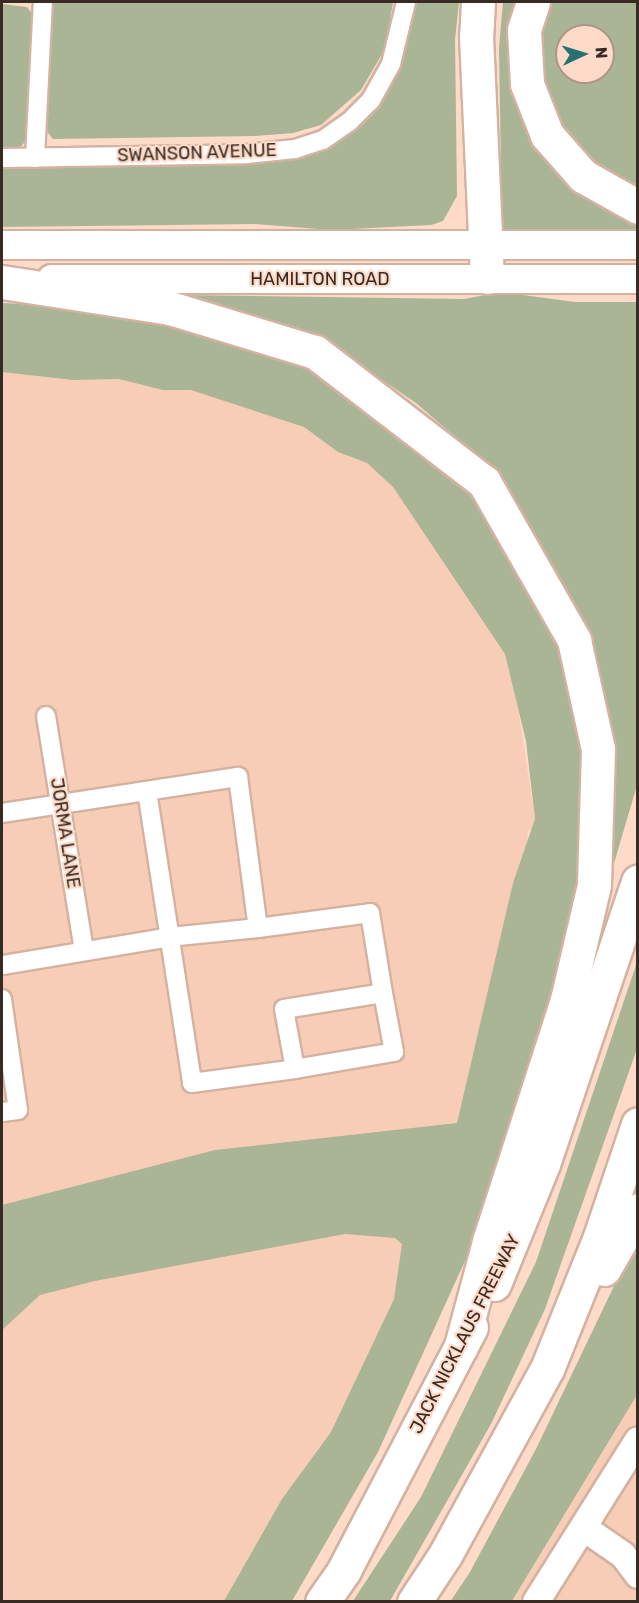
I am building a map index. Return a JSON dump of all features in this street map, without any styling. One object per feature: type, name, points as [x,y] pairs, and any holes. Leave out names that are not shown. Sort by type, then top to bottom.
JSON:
[{"type":"highway","points":[[478,2],[476,36],[488,278]]},
{"type":"highway","points":[[533,2],[524,30],[527,84],[547,135],[583,176],[638,207]]},
{"type":"highway","points":[[2,281],[170,308],[315,352],[484,482],[574,640],[598,749],[594,885],[567,1000],[489,1242],[461,1346]]},
{"type":"highway","name":"JACK NICKLAUS FREEWAY","points":[[322,1602],[344,1570],[507,1259],[543,1164],[638,882]]},
{"type":"highway","points":[[547,1369],[600,1237],[638,1124]]},
{"type":"highway","points":[[414,1602],[444,1554],[638,1210]]},
{"type":"main road","name":"HAMILTON ROAD","points":[[2,245],[638,245]]},
{"type":"main road","name":"HAMILTON ROAD","points":[[2,281],[638,279]]},
{"type":"main road","points":[[536,1602],[638,1440]]},
{"type":"main road","points":[[584,1528],[623,1555],[638,1575]]},
{"type":"street","points":[[35,158],[43,2]]},
{"type":"street","name":"SWANSON AVENUE","points":[[2,158],[246,154],[295,149],[323,140],[349,122],[371,100],[391,64],[406,2]]},
{"type":"street","name":"JORMA LANE","points":[[46,716],[84,951]]},
{"type":"street","points":[[2,813],[238,777],[258,928]]},
{"type":"street","points":[[2,965],[170,937],[370,913],[394,1052],[192,1083],[170,937],[147,791]]},
{"type":"street","points":[[295,1069],[284,1009],[383,993]]},
{"type":"street","points":[[2,999],[18,1110],[2,1112]]},
{"type":"shaded area","points":[[2,341],[282,398],[347,456],[367,463],[393,487],[509,648],[535,819],[532,830],[527,831],[528,846],[469,1112],[397,1338],[258,1601],[2,1602]]},
{"type":"shaded area","points":[[637,1395],[637,1601],[512,1602],[609,1442]]},
{"type":"green space","points":[[47,2],[393,2],[385,49],[361,90],[321,125],[293,133],[255,136],[53,139],[44,128]]},
{"type":"green space","points":[[417,2],[459,2],[455,40],[457,196],[443,221],[431,225],[331,230],[255,224],[2,227],[2,164],[326,147],[362,123],[380,103],[403,54]]},
{"type":"green space","points":[[503,2],[524,2],[522,90],[637,216],[637,232],[507,232],[502,228],[499,48]]},
{"type":"green space","points":[[544,2],[637,2],[637,196],[599,175],[553,122],[536,70]]},
{"type":"green space","points":[[2,4],[27,7],[34,16],[27,140],[19,148],[2,148]]},
{"type":"green space","points":[[501,292],[575,302],[637,302],[638,782],[612,870],[607,868],[571,605],[520,512],[452,434],[416,403],[375,375],[334,351],[182,295],[464,299]]},
{"type":"green space","points":[[2,303],[136,310],[308,359],[456,468],[552,617],[589,772],[575,929],[475,1239],[378,1452],[292,1601],[224,1601],[282,1499],[331,1432],[394,1299],[402,1244],[395,1238],[345,1234],[95,1281],[40,1295],[2,1330],[2,1205],[215,1150],[457,1123],[513,883],[535,819],[526,741],[505,654],[393,487],[367,463],[338,452],[304,427],[191,390],[163,390],[119,379],[73,380],[2,372]]},
{"type":"green space","points":[[637,962],[637,1049],[545,1309],[491,1424],[390,1601],[353,1601],[421,1497],[536,1262]]},
{"type":"green space","points":[[637,1238],[637,1395],[512,1601],[450,1602],[470,1572],[536,1449]]}]
